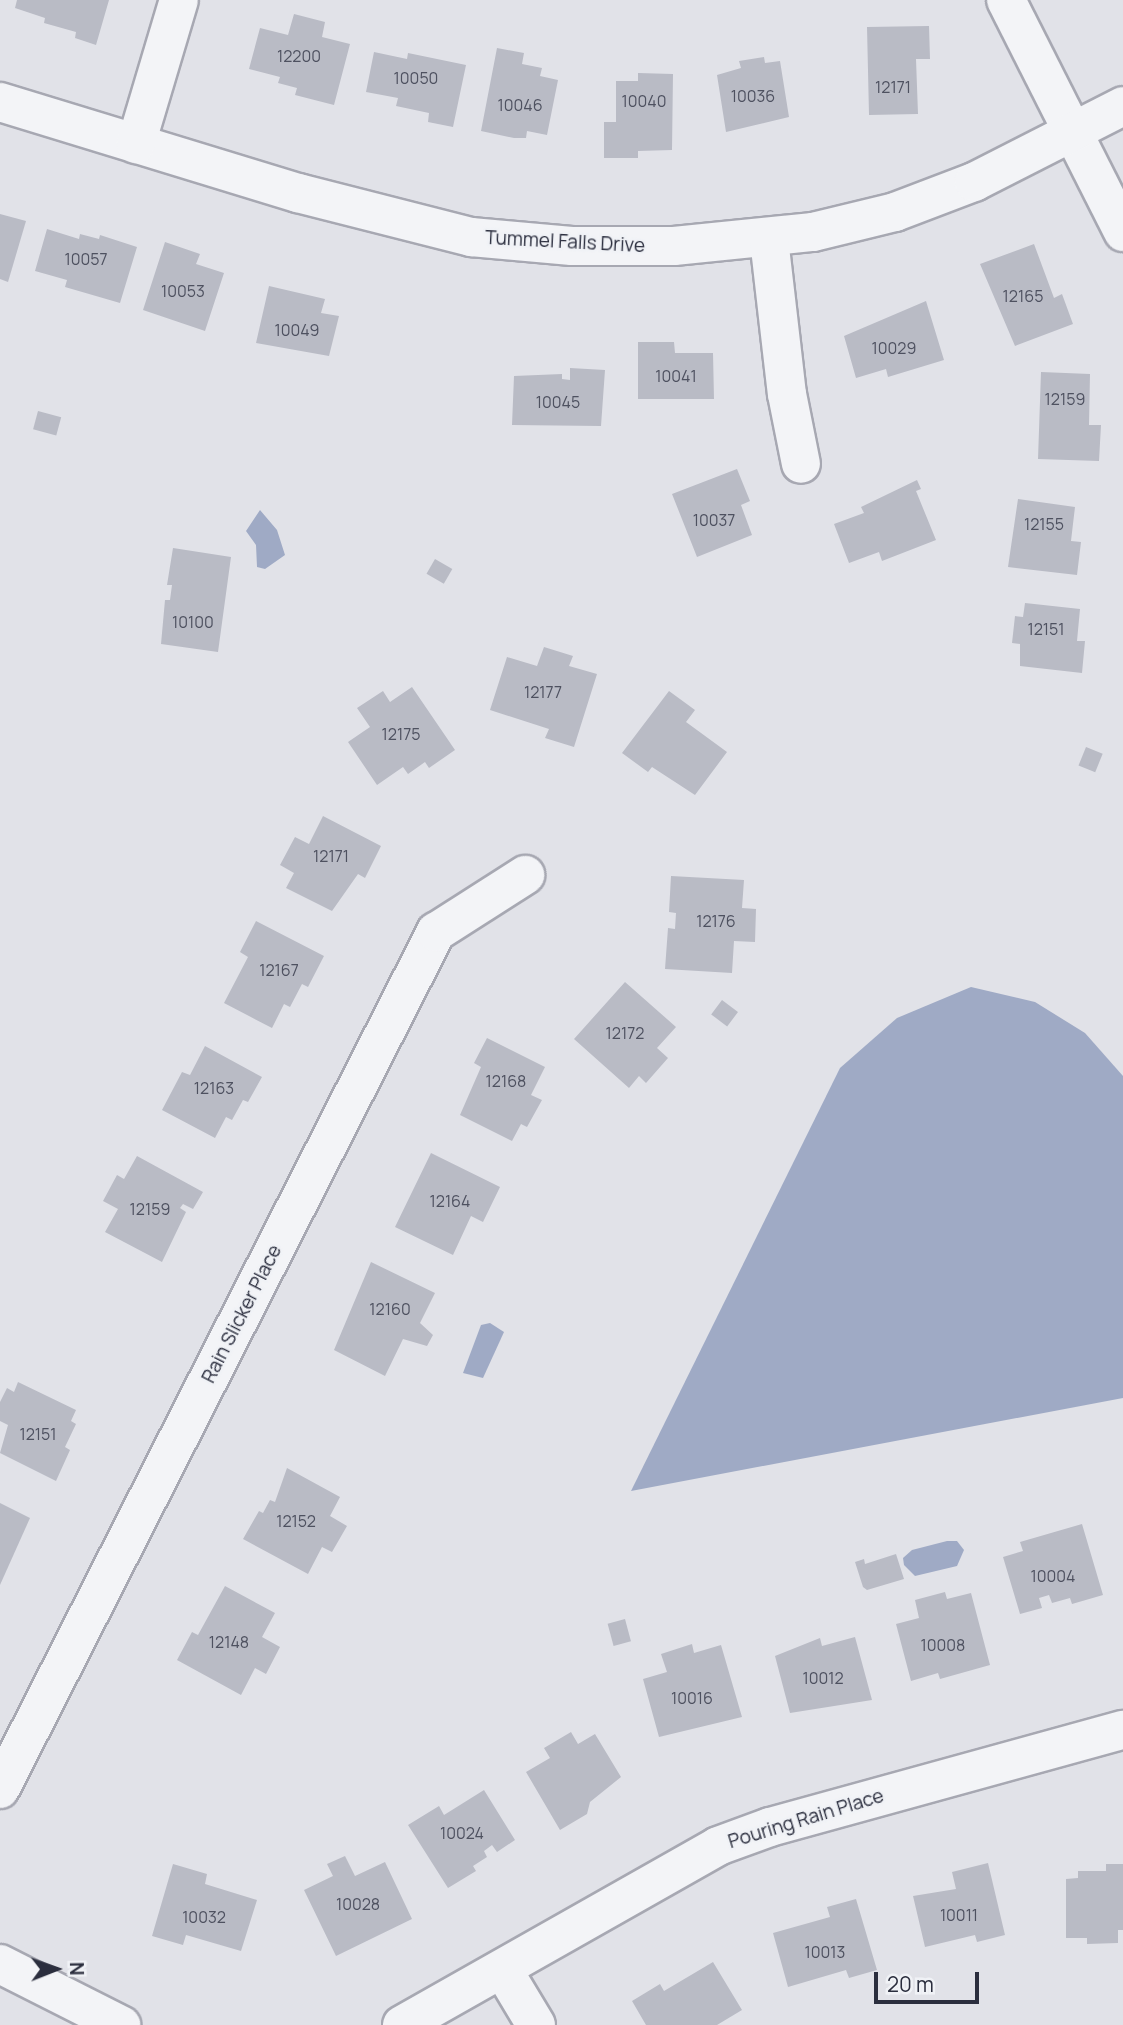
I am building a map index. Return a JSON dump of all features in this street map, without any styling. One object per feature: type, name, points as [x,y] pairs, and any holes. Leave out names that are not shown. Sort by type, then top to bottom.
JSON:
[{"type":"street","points":[[136,144],[179,0]]},
{"type":"street","points":[[1006,0],[1071,134],[1123,232]]},
{"type":"street","name":"Tummel Falls Drive","points":[[0,102],[298,193],[471,237],[572,246],[674,246],[769,239],[895,212],[974,182],[1123,106]]},
{"type":"street","points":[[769,239],[787,394],[802,464]]},
{"type":"street","name":"Rain Slicker Place","points":[[0,1789],[436,932],[525,875]]},
{"type":"street","name":"Pouring Rain Place","points":[[402,2025],[718,1846],[770,1827],[1123,1730]]},
{"type":"street","points":[[0,1964],[121,2025]]},
{"type":"street","points":[[503,1970],[536,2025]]},
{"type":"water","points":[[260,510],[277,530],[285,555],[265,569],[257,567],[256,545],[246,531]]},
{"type":"water","points":[[971,987],[1035,1002],[1085,1033],[1123,1076],[1123,1398],[631,1491],[840,1068],[897,1018]]},
{"type":"water","points":[[490,1323],[504,1332],[483,1378],[463,1373],[481,1325]]},
{"type":"water","points":[[957,1541],[964,1550],[957,1566],[915,1576],[904,1565],[903,1558],[912,1550]]},
{"type":"building","points":[[17,0],[109,0],[96,45],[75,38],[76,32],[44,23],[45,18],[15,8]]},
{"type":"building","points":[[294,14],[325,22],[322,37],[350,44],[334,105],[295,95],[297,88],[278,83],[280,77],[249,69],[260,28],[288,35]]},
{"type":"building","points":[[929,26],[930,59],[916,59],[918,114],[869,115],[867,27]]},
{"type":"building","points":[[497,48],[524,53],[522,64],[542,68],[540,76],[558,80],[547,135],[527,131],[526,138],[514,138],[481,131]]},
{"type":"building","points":[[374,52],[407,59],[408,53],[466,65],[453,127],[428,122],[429,113],[396,106],[398,98],[366,92]]},
{"type":"building","points":[[764,57],[765,63],[780,61],[789,117],[726,132],[717,75],[741,68],[739,61]]},
{"type":"building","points":[[638,73],[673,74],[672,150],[638,151],[638,158],[604,158],[604,122],[616,122],[616,81],[638,81]]},
{"type":"building","points":[[0,214],[26,221],[8,282],[0,279]]},
{"type":"building","points":[[47,229],[79,239],[80,234],[99,239],[100,235],[137,247],[120,303],[65,287],[67,280],[35,271]]},
{"type":"building","points":[[165,242],[200,254],[196,264],[224,273],[205,331],[143,310]]},
{"type":"building","points":[[1034,244],[1054,298],[1062,294],[1073,324],[1015,346],[980,264]]},
{"type":"building","points":[[269,286],[325,299],[321,313],[339,316],[329,356],[256,343]]},
{"type":"building","points":[[926,301],[944,360],[888,377],[886,369],[856,378],[844,336]]},
{"type":"building","points":[[638,342],[674,342],[675,353],[713,353],[714,399],[638,399]]},
{"type":"building","points":[[570,368],[605,370],[601,426],[512,425],[514,376],[562,374],[562,379],[570,380]]},
{"type":"building","points":[[1041,372],[1090,374],[1089,425],[1101,425],[1099,461],[1038,459]]},
{"type":"building","points":[[38,411],[61,417],[56,436],[33,429]]},
{"type":"building","points":[[737,469],[750,501],[741,505],[752,535],[697,557],[672,494]]},
{"type":"building","points":[[917,480],[921,489],[916,491],[936,540],[882,561],[879,552],[849,563],[834,524],[864,513],[861,507]]},
{"type":"building","points":[[1018,499],[1075,507],[1071,541],[1081,542],[1077,575],[1008,567]]},
{"type":"building","points":[[173,548],[231,557],[218,652],[161,644],[165,600],[170,600],[172,585],[167,585]]},
{"type":"building","points":[[435,559],[452,569],[444,584],[426,574]]},
{"type":"building","points":[[1025,603],[1080,609],[1077,641],[1085,641],[1082,673],[1020,666],[1020,644],[1012,643],[1015,616],[1023,617]]},
{"type":"building","points":[[544,647],[573,656],[569,666],[597,674],[574,747],[545,738],[549,729],[490,710],[507,657],[537,666]]},
{"type":"building","points":[[412,687],[455,750],[429,768],[425,762],[408,774],[403,767],[377,785],[348,742],[370,727],[357,708],[383,691],[390,702]]},
{"type":"building","points":[[669,691],[695,710],[686,722],[727,752],[695,795],[652,767],[648,772],[622,753]]},
{"type":"building","points":[[1086,747],[1103,754],[1095,772],[1079,766]]},
{"type":"building","points":[[323,816],[381,846],[365,878],[358,874],[332,911],[286,888],[294,873],[280,865],[295,837],[309,844]]},
{"type":"building","points":[[671,876],[744,880],[742,908],[756,909],[755,942],[734,941],[732,973],[665,969],[668,928],[675,929],[676,913],[669,912]]},
{"type":"building","points":[[256,921],[324,956],[308,987],[302,984],[290,1007],[284,1004],[272,1028],[224,1003],[248,957],[240,952]]},
{"type":"building","points":[[625,982],[676,1027],[657,1048],[668,1058],[646,1083],[639,1076],[629,1088],[574,1039]]},
{"type":"building","points":[[722,1000],[738,1012],[727,1026],[711,1014]]},
{"type":"building","points":[[487,1038],[545,1067],[531,1095],[542,1100],[527,1127],[521,1124],[512,1141],[460,1115],[481,1067],[474,1063]]},
{"type":"building","points":[[205,1046],[262,1077],[248,1102],[243,1100],[232,1120],[226,1117],[215,1138],[162,1110],[182,1072],[190,1075]]},
{"type":"building","points":[[431,1153],[500,1187],[483,1222],[471,1216],[453,1255],[395,1227]]},
{"type":"building","points":[[137,1156],[203,1192],[193,1209],[183,1204],[180,1208],[186,1212],[162,1262],[105,1232],[118,1209],[103,1201],[117,1175],[124,1179]]},
{"type":"building","points":[[371,1262],[435,1293],[420,1323],[433,1335],[427,1346],[403,1339],[385,1376],[334,1350]]},
{"type":"building","points":[[18,1382],[76,1410],[71,1421],[76,1424],[65,1447],[70,1450],[56,1481],[0,1453],[8,1425],[0,1421],[0,1402],[7,1388],[14,1392]]},
{"type":"building","points":[[287,1468],[340,1497],[330,1516],[347,1526],[332,1552],[322,1547],[308,1574],[243,1539],[259,1511],[263,1513],[270,1500],[275,1502]]},
{"type":"building","points":[[0,1503],[30,1518],[0,1585]]},
{"type":"building","points":[[1082,1524],[1103,1595],[1072,1604],[1070,1598],[1052,1603],[1049,1595],[1039,1598],[1042,1608],[1020,1614],[1003,1557],[1023,1551],[1020,1542]]},
{"type":"building","points":[[896,1554],[904,1579],[867,1590],[863,1587],[855,1562],[864,1559],[865,1564]]},
{"type":"building","points":[[225,1586],[275,1613],[262,1637],[280,1647],[266,1674],[255,1668],[241,1695],[177,1660],[192,1632],[198,1635]]},
{"type":"building","points":[[945,1592],[947,1599],[971,1593],[990,1665],[940,1679],[938,1673],[911,1681],[896,1624],[919,1618],[915,1600]]},
{"type":"building","points":[[625,1619],[631,1641],[614,1646],[608,1624]]},
{"type":"building","points":[[855,1637],[872,1700],[790,1713],[775,1656],[820,1638],[822,1646]]},
{"type":"building","points":[[692,1644],[694,1653],[721,1645],[742,1717],[659,1737],[643,1679],[667,1672],[661,1654]]},
{"type":"building","points":[[571,1732],[578,1744],[595,1734],[621,1777],[590,1802],[587,1814],[560,1830],[526,1772],[550,1758],[544,1748]]},
{"type":"building","points":[[484,1790],[515,1840],[497,1852],[492,1845],[484,1851],[487,1857],[473,1866],[476,1871],[448,1888],[408,1825],[439,1806],[444,1815]]},
{"type":"building","points":[[345,1856],[355,1876],[385,1862],[412,1919],[336,1956],[304,1890],[333,1876],[327,1864]]},
{"type":"building","points":[[988,1863],[1005,1935],[977,1942],[975,1935],[925,1947],[913,1896],[956,1889],[952,1872]]},
{"type":"building","points":[[173,1864],[207,1874],[205,1884],[257,1900],[241,1951],[186,1935],[183,1945],[152,1936]]},
{"type":"building","points":[[1106,1864],[1123,1864],[1123,1930],[1118,1930],[1118,1943],[1087,1944],[1087,1938],[1066,1938],[1066,1879],[1078,1878],[1078,1871],[1106,1871]]},
{"type":"building","points":[[856,1899],[877,1970],[849,1978],[846,1970],[788,1987],[773,1933],[830,1917],[827,1907]]},
{"type":"building","points":[[713,1962],[742,2010],[717,2025],[646,2025],[632,2001],[660,1984],[664,1991]]}]
